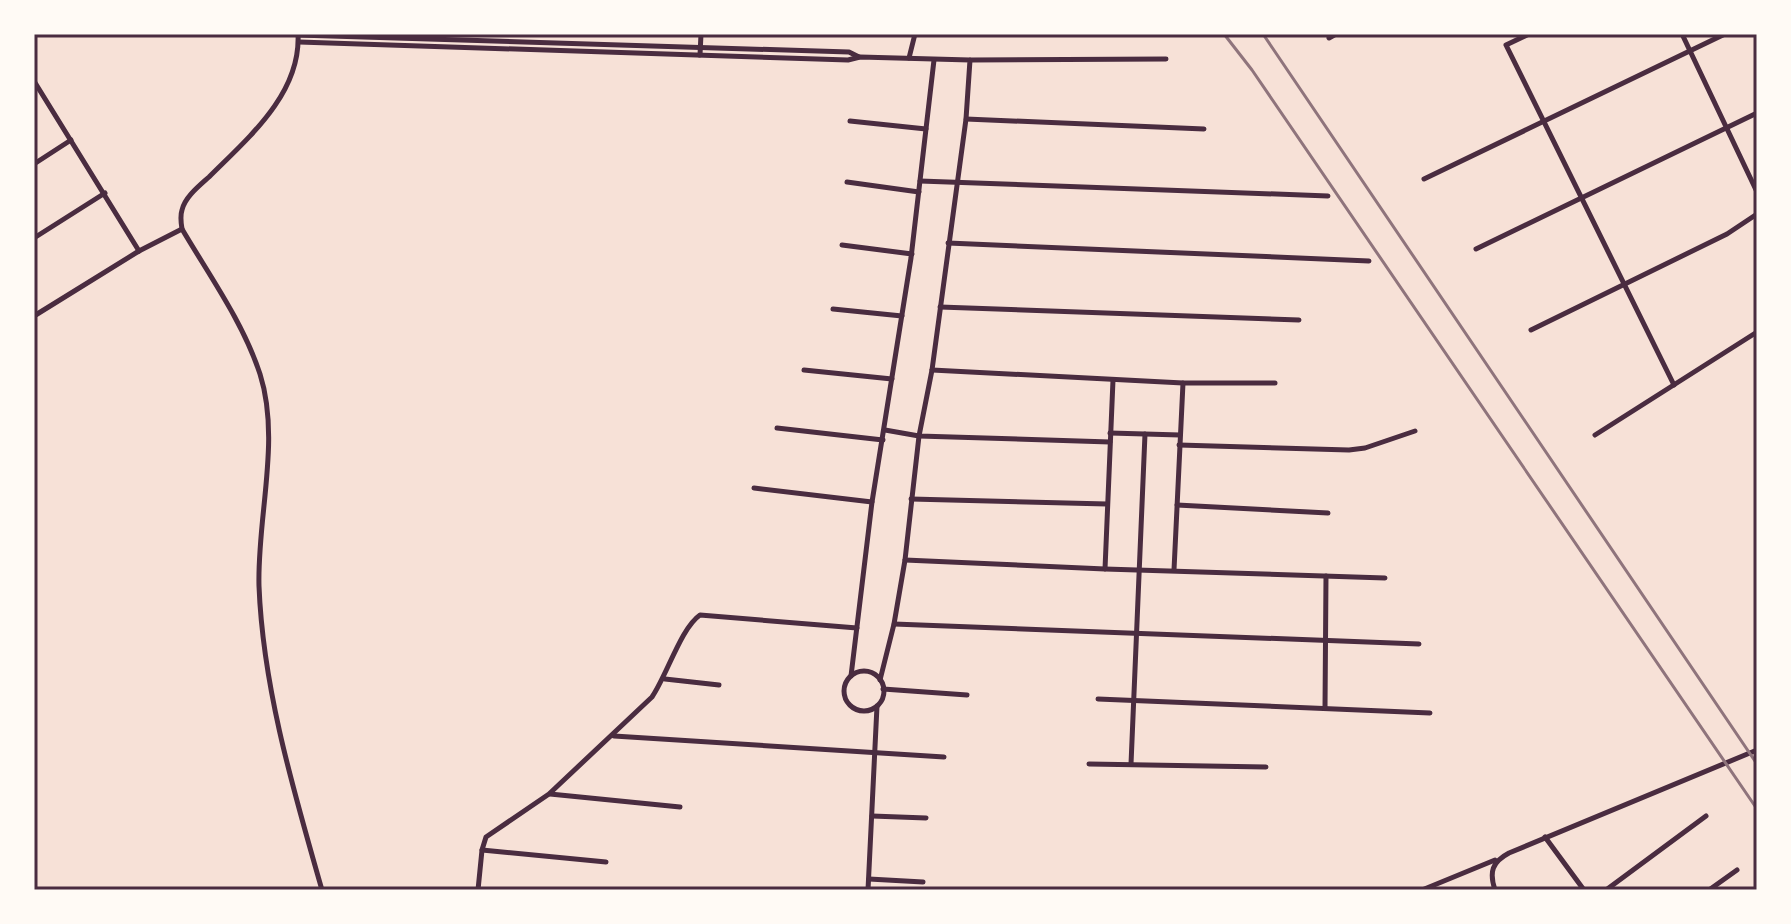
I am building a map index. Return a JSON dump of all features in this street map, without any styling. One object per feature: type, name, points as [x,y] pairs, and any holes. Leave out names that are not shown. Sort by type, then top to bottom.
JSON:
[{"type":"street","points":[[700,55],[701,34]]},
{"type":"street","points":[[909,58],[915,34]]},
{"type":"street","points":[[1329,38],[1336,34]]},
{"type":"street","points":[[1529,34],[1506,45],[1674,385]]},
{"type":"street","points":[[1682,34],[1757,192]]},
{"type":"street","points":[[1424,179],[1725,34]]},
{"type":"street","points":[[298,37],[700,46],[849,52],[860,57]]},
{"type":"street","points":[[298,37],[848,60],[860,57],[934,60],[1166,59]]},
{"type":"street","points":[[298,37],[298,60],[283,95],[237,148],[187,198],[182,210],[182,229],[245,339],[260,374],[266,402],[269,430],[260,530],[259,586],[264,647],[290,777],[322,890]]},
{"type":"street","points":[[877,706],[864,711],[851,706],[844,688],[851,676],[872,502],[912,254],[934,60]]},
{"type":"street","points":[[868,890],[877,706],[883,689],[880,680],[905,560],[919,436],[932,370],[966,119],[970,60]]},
{"type":"street","points":[[35,84],[139,251]]},
{"type":"street","points":[[1476,249],[1757,113]]},
{"type":"street","points":[[966,119],[1204,129]]},
{"type":"street","points":[[850,121],[926,129]]},
{"type":"street","points":[[34,164],[71,140]]},
{"type":"street","points":[[920,181],[1328,196]]},
{"type":"street","points":[[847,182],[919,192]]},
{"type":"street","points":[[34,238],[105,193]]},
{"type":"street","points":[[1531,330],[1727,234],[1757,214]]},
{"type":"street","points":[[34,316],[139,251],[182,229]]},
{"type":"street","points":[[948,243],[1369,261]]},
{"type":"street","points":[[842,245],[912,254]]},
{"type":"street","points":[[940,307],[1299,320]]},
{"type":"street","points":[[833,309],[902,316]]},
{"type":"street","points":[[1595,435],[1757,332]]},
{"type":"street","points":[[804,370],[892,379]]},
{"type":"street","points":[[932,370],[1183,383],[1275,383]]},
{"type":"street","points":[[1105,569],[1113,380]]},
{"type":"street","points":[[1174,570],[1183,383]]},
{"type":"street","points":[[777,428],[883,440]]},
{"type":"street","points":[[885,430],[919,436],[1110,442]]},
{"type":"street","points":[[1179,445],[1349,450],[1365,448],[1415,431]]},
{"type":"street","points":[[1110,433],[1180,435]]},
{"type":"street","points":[[1131,764],[1145,434]]},
{"type":"street","points":[[754,488],[872,502]]},
{"type":"street","points":[[911,499],[1107,504]]},
{"type":"street","points":[[1177,505],[1328,513]]},
{"type":"street","points":[[905,560],[1385,578]]},
{"type":"street","points":[[1325,708],[1326,576]]},
{"type":"street","points":[[478,890],[486,837],[549,794],[652,697],[665,679],[686,630],[700,615],[857,628]]},
{"type":"street","points":[[894,624],[1419,644]]},
{"type":"street","points":[[851,676],[866,671],[880,680]]},
{"type":"street","points":[[665,679],[719,685]]},
{"type":"street","points":[[883,689],[967,695]]},
{"type":"street","points":[[1098,699],[1430,713]]},
{"type":"street","points":[[613,736],[944,757]]},
{"type":"street","points":[[1422,890],[1757,750]]},
{"type":"street","points":[[1089,764],[1266,767]]},
{"type":"street","points":[[549,794],[680,807]]},
{"type":"street","points":[[872,816],[926,818]]},
{"type":"street","points":[[1606,890],[1706,816]]},
{"type":"street","points":[[1545,837],[1584,890]]},
{"type":"street","points":[[482,850],[606,862]]},
{"type":"street","points":[[1495,890],[1491,879],[1492,867],[1497,859]]},
{"type":"street","points":[[1709,890],[1737,870]]},
{"type":"street","points":[[869,879],[923,882]]},
{"type":"railway","points":[[1224,34],[1252,70],[1757,809]]},
{"type":"railway","points":[[1263,34],[1757,764]]}]
